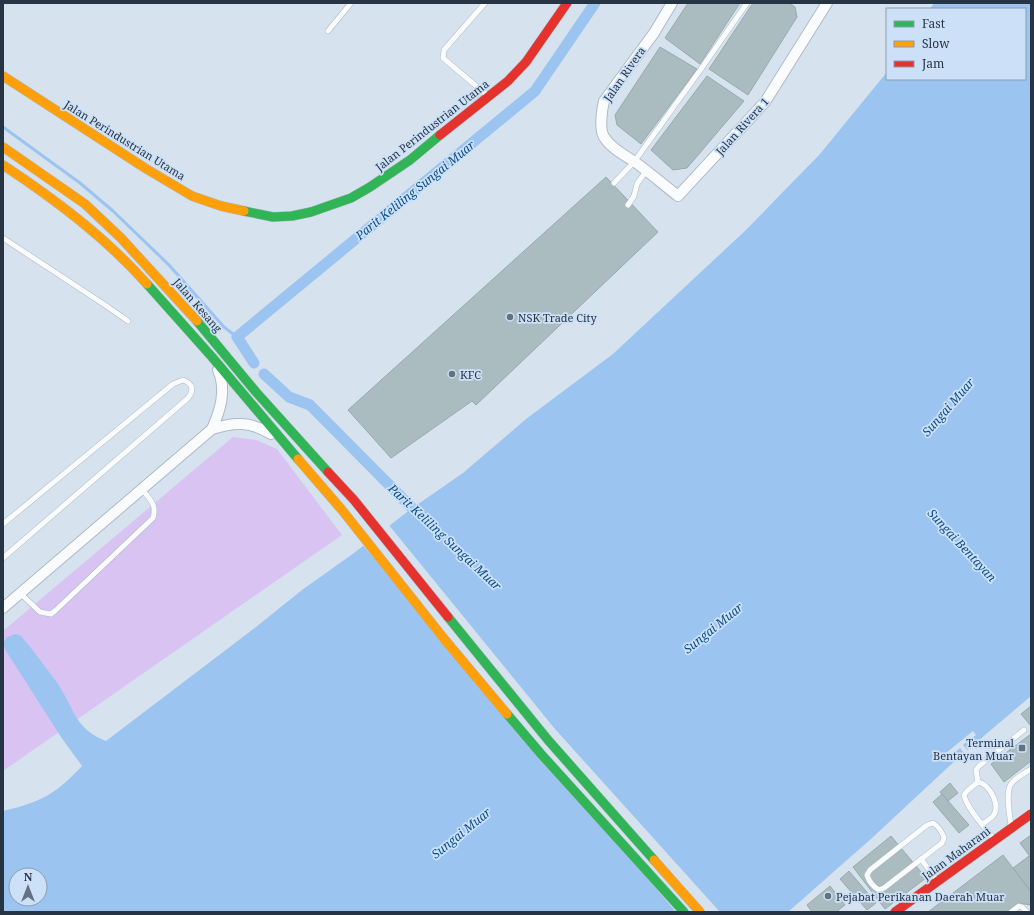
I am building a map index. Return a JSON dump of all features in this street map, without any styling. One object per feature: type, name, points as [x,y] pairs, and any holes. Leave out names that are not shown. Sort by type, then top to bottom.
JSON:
[{"type":"main road","name":"Jalan Perindustrian Utama","points":[[3,76],[145,168],[192,196],[221,206],[273,217],[292,216],[311,212],[351,198],[410,160],[508,82],[526,62],[567,3]]},
{"type":"main road","name":"Jalan Kesang","points":[[3,147],[85,204],[121,238],[186,308],[256,392],[354,500],[548,740],[700,912]]},
{"type":"main road","points":[[3,165],[38,188],[87,225],[126,261],[212,357],[342,510],[445,640],[536,748],[684,912]]},
{"type":"main road","name":"Jalan Maharani","points":[[895,912],[1031,814]]},
{"type":"street","name":"Jalan Rivera","points":[[634,162],[616,150],[603,136],[602,111],[604,101],[654,33],[672,3]]},
{"type":"street","name":"Jalan Rivera 1","points":[[634,162],[678,196],[765,102],[827,3]]},
{"type":"street","points":[[212,357],[220,374],[222,392],[219,412],[212,429]]},
{"type":"street","points":[[3,608],[212,429],[228,424],[243,424],[260,428],[281,440]]},
{"type":"lane","points":[[328,31],[351,3]]},
{"type":"lane","points":[[485,3],[444,50],[443,58],[489,97]]},
{"type":"lane","points":[[614,183],[634,162],[747,3]]},
{"type":"lane","points":[[628,205],[634,196],[637,184],[646,171]]},
{"type":"lane","points":[[3,238],[128,321]]},
{"type":"lane","points":[[3,524],[173,384],[183,380],[189,382],[193,387],[193,391],[187,399],[3,558]]},
{"type":"lane","points":[[20,593],[40,612],[52,614],[153,518],[154,505],[142,489]]},
{"type":"lane","points":[[978,782],[976,770],[979,766],[1024,730]]},
{"type":"lane","points":[[1011,829],[1008,794],[1009,786],[1031,768]]},
{"type":"lane","points":[[978,782],[964,795],[965,801],[994,840]]},
{"type":"lane","points":[[978,782],[983,783],[993,794],[994,798],[995,812],[993,816],[982,824]]},
{"type":"lane","points":[[933,823],[943,832],[944,838],[942,843],[921,859],[884,888],[879,890],[869,881],[867,875],[870,870],[928,825],[933,823]]},
{"type":"lane","points":[[921,859],[937,882]]},
{"type":"lane","points":[[1011,912],[1019,906],[1027,912]]},
{"type":"shaded area","points":[[233,437],[256,440],[277,449],[342,535],[3,771],[3,631]]},
{"type":"water","points":[[934,3],[1031,3],[1031,696],[958,758],[872,838],[788,912],[3,912],[3,811],[28,804],[47,796],[64,784],[82,766],[61,737],[6,651],[3,643],[7,637],[16,634],[21,636],[58,684],[81,724],[95,736],[106,741],[256,627],[302,590],[354,553],[411,509],[463,473],[526,419],[613,354],[747,229],[820,154],[886,73],[886,80],[1026,80],[1026,8],[931,8]]},
{"type":"pier","points":[[388,524],[555,729],[720,912],[676,912],[362,544]]},
{"type":"pier","points":[[973,731],[976,735],[963,745],[969,752],[965,754],[960,748],[949,757],[946,753]]},
{"type":"building","points":[[688,3],[740,3],[700,64],[665,38]]},
{"type":"building","points":[[753,3],[789,3],[795,7],[797,17],[748,95],[709,69]]},
{"type":"building","points":[[660,47],[697,69],[641,144],[617,125],[615,115]]},
{"type":"building","points":[[707,76],[744,101],[687,168],[673,170],[651,150]]},
{"type":"building","name":"NSK Trade City","points":[[606,177],[658,232],[476,405],[472,401],[391,458],[348,410]]},
{"type":"building","points":[[1031,706],[1031,726],[1021,714]]},
{"type":"building","name":"Terminal Bentayan Muar","points":[[1031,734],[1031,761],[1004,782],[991,764]]},
{"type":"building","points":[[950,783],[958,793],[948,801],[940,792]]},
{"type":"building","points":[[942,794],[969,825],[959,833],[933,802]]},
{"type":"building","points":[[1031,835],[1031,858],[1020,843]]},
{"type":"building","points":[[891,836],[926,878],[885,909],[853,867]]},
{"type":"building","points":[[1003,855],[1031,892],[1031,905],[1018,903],[1006,912],[928,912]]},
{"type":"building","points":[[1029,856],[1031,859],[1031,891],[1013,868]]},
{"type":"building","points":[[849,871],[876,903],[867,910],[840,879]]},
{"type":"building","name":"Pejabat Perikanan Daerah Muar","points":[[830,886],[845,905],[836,912],[812,912],[807,905]]},
{"type":"waterway","name":"Parit Keliling Sungai Muar","points":[[254,363],[237,337],[535,91],[595,3]]},
{"type":"waterway","points":[[3,127],[80,183],[113,211],[169,265],[224,327],[237,337]]},
{"type":"waterway","name":"Parit Keliling Sungai Muar","points":[[264,374],[289,397],[310,405],[422,518]]},
{"type":"traffic: fast","points":[[244,211],[273,217],[292,216],[311,212],[351,198],[410,160],[440,135]]},
{"type":"traffic: fast","points":[[147,284],[212,357],[298,459]]},
{"type":"traffic: fast","points":[[197,321],[256,392],[328,472]]},
{"type":"traffic: fast","points":[[448,617],[548,740],[654,860]]},
{"type":"traffic: fast","points":[[507,714],[541,754],[684,912]]},
{"type":"traffic: slow","points":[[3,76],[145,168],[192,196],[221,206],[244,211]]},
{"type":"traffic: slow","points":[[3,147],[85,204],[121,238],[197,321]]},
{"type":"traffic: slow","points":[[3,165],[79,220],[114,250],[147,284]]},
{"type":"traffic: slow","points":[[298,459],[342,510],[445,640],[507,714]]},
{"type":"traffic: slow","points":[[654,860],[700,912]]},
{"type":"traffic: jam","points":[[440,135],[508,81],[526,62],[567,3]]},
{"type":"traffic: jam","points":[[328,472],[354,500],[448,617]]},
{"type":"traffic: jam","points":[[895,912],[1031,814]]},
{"type":"place","name":"NSK Trade City","points":[[510,317]]},
{"type":"place","name":"KFC","points":[[452,374]]},
{"type":"place","name":"Terminal Bentayan Muar","points":[[1022,748]]},
{"type":"place","name":"Pejabat Perikanan Daerah Muar","points":[[828,896]]},
{"type":"water label","name":"Sungai Muar","points":[[948,407]]},
{"type":"water label","name":"Sungai Bentayan","points":[[962,545]]},
{"type":"water label","name":"Sungai Muar","points":[[713,628]]},
{"type":"water label","name":"Sungai Muar","points":[[461,833]]}]
